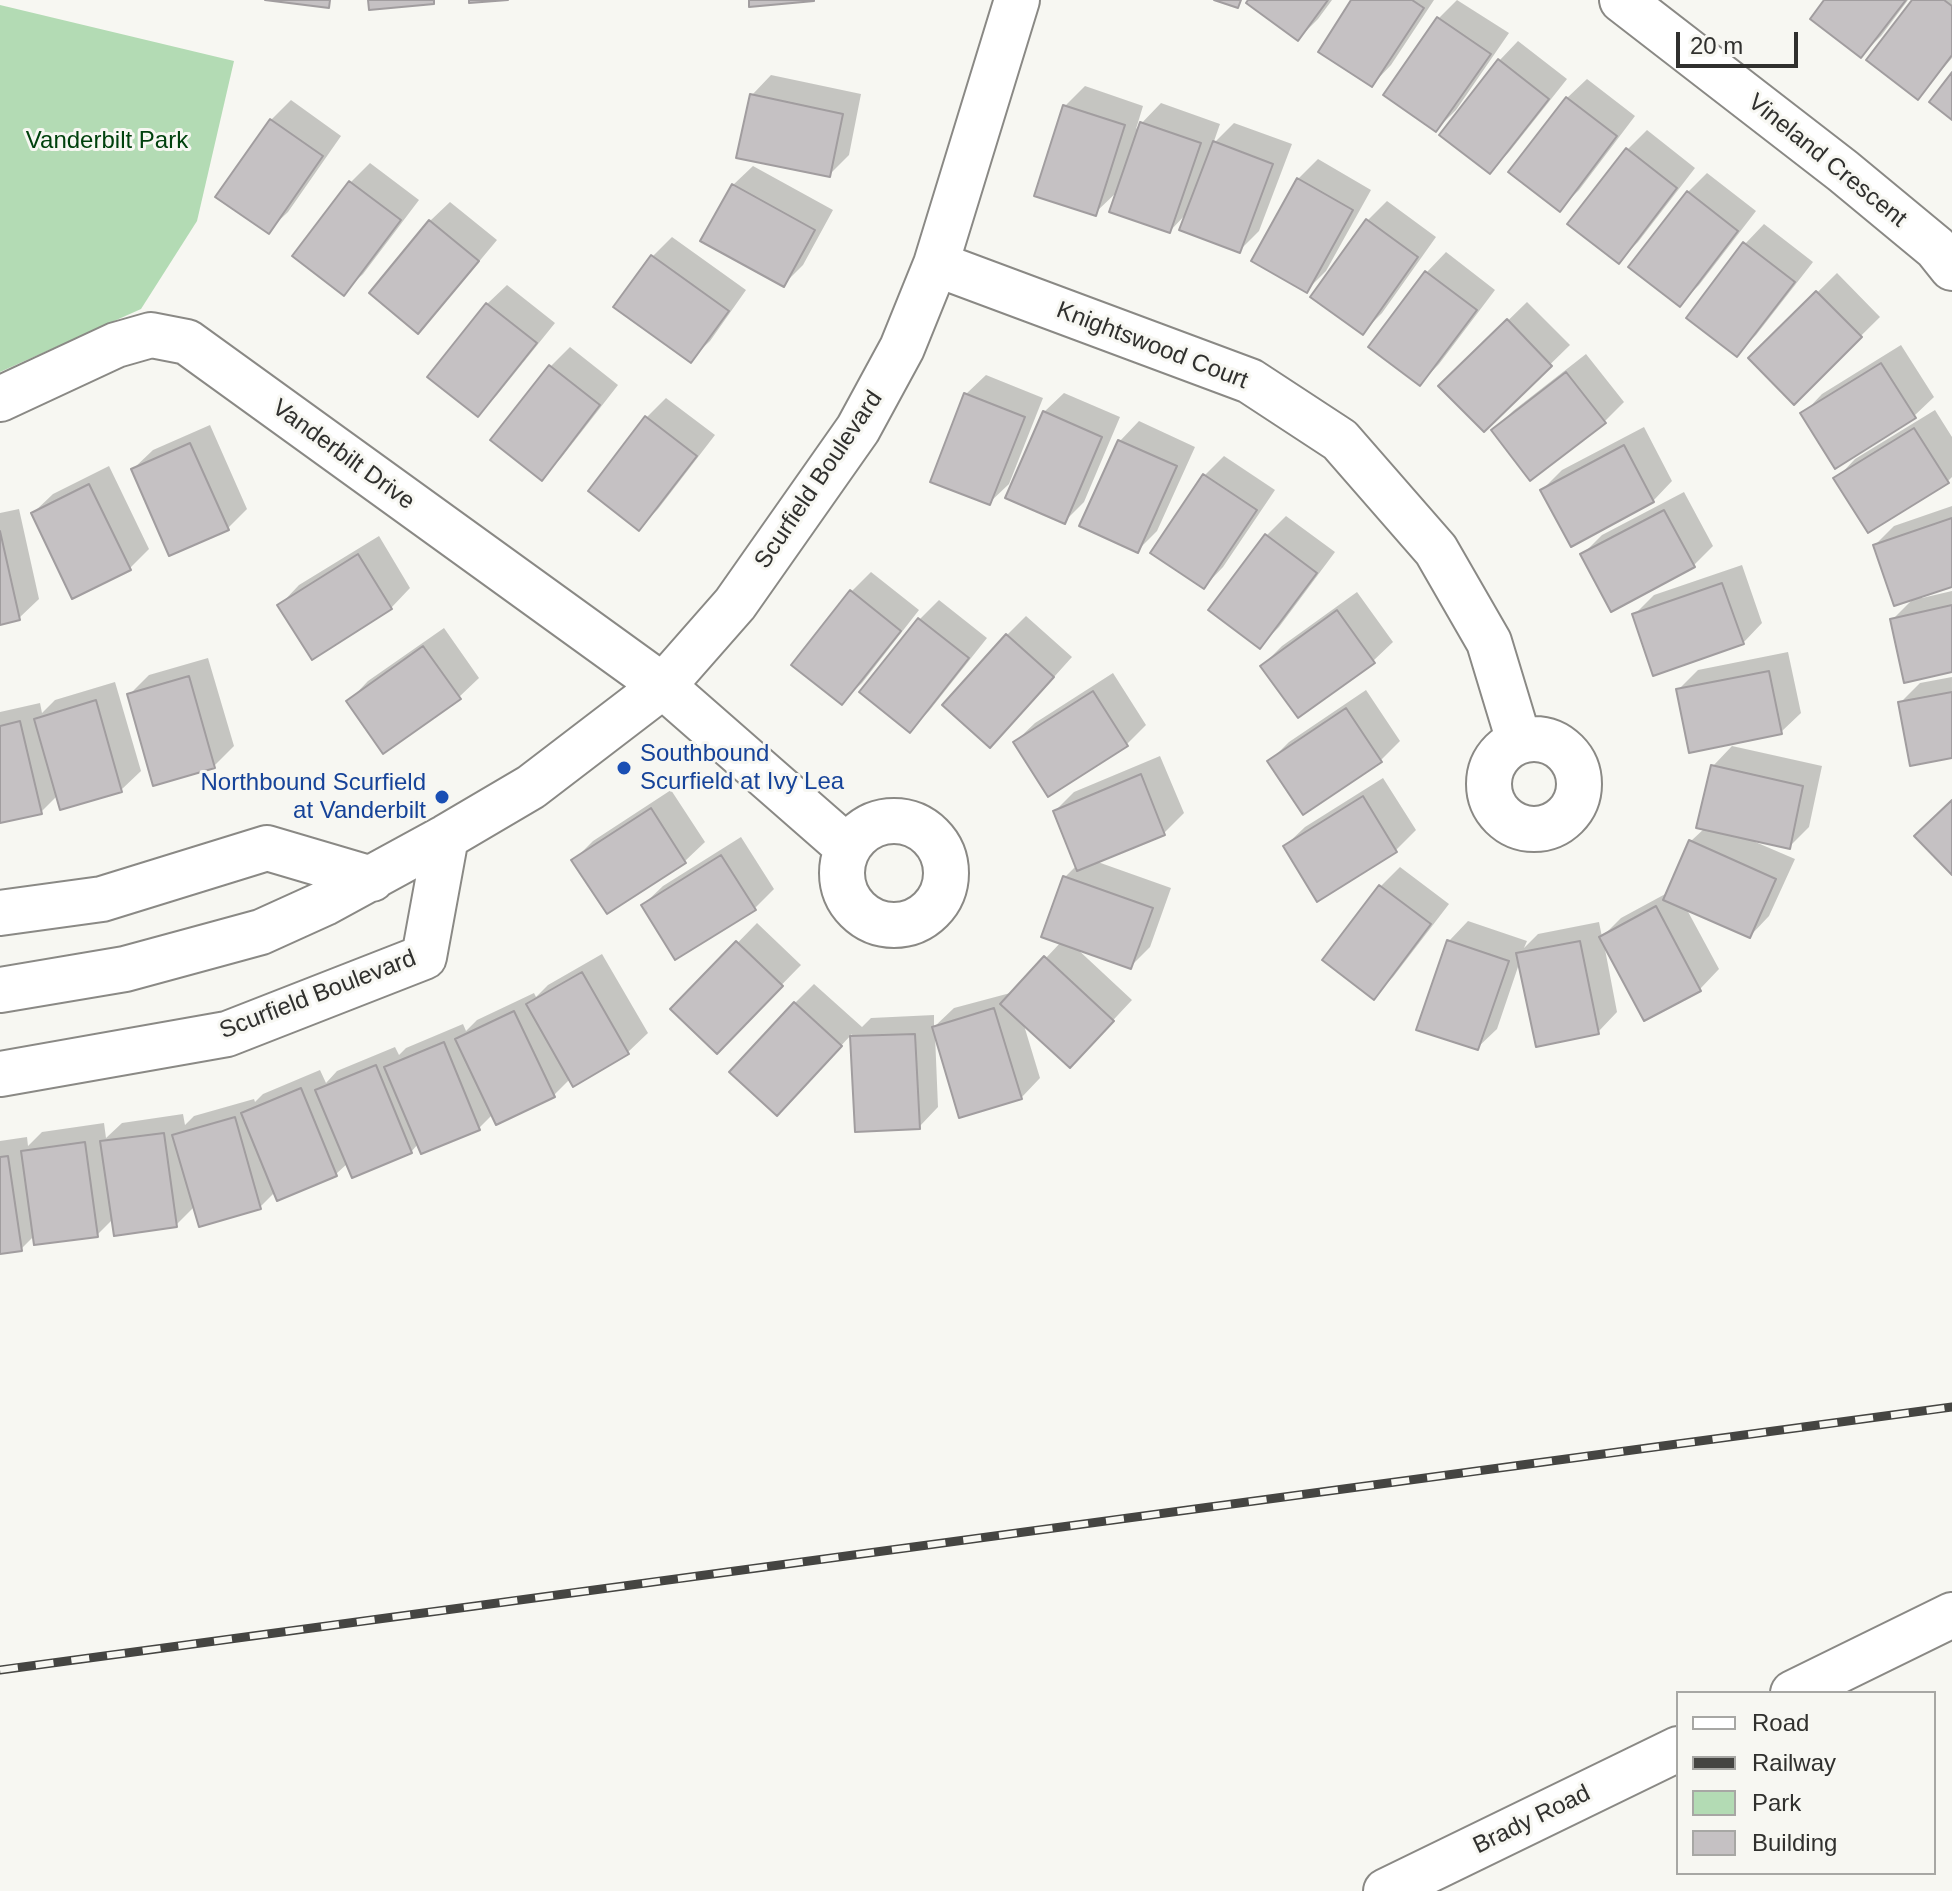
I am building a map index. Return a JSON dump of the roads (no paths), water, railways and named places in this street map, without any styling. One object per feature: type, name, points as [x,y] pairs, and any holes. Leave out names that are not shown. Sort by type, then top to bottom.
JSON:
[{"type":"street","name":"Scurfield Boulevard","points":[[0,990],[125,969],[261,932],[372,879],[531,787],[663,686],[735,604],[858,429],[902,348],[936,264],[1017,0]]},
{"type":"street","name":"Vineland Crescent","points":[[1622,0],[1843,171],[1936,248],[1952,268]]},
{"type":"street","name":"Knightswood Court","points":[[936,264],[1250,381],[1340,440],[1436,550],[1489,642],[1519,741]]},
{"type":"street","name":"Vanderbilt Drive","points":[[0,399],[128,342],[151,335],[187,342],[663,686],[848,848]]},
{"type":"street","name":"Scurfield Boulevard","points":[[0,1074],[227,1034],[424,957],[446,837]]},
{"type":"street","points":[[0,913],[102,899],[267,848],[372,879]]},
{"type":"street","points":[[1797,1691],[1952,1615]]},
{"type":"street","name":"Brady Road","points":[[1386,1891],[1676,1750]]},
{"type":"railway","points":[[0,1670],[1952,1407]]},
{"type":"place","name":"Southbound Scurfield at Ivy Lea","points":[[624,768]]},
{"type":"place","name":"Northbound Scurfield at Vanderbilt","points":[[442,797]]},
{"type":"park label","name":"Vanderbilt Park","points":[[107,141]]}]
